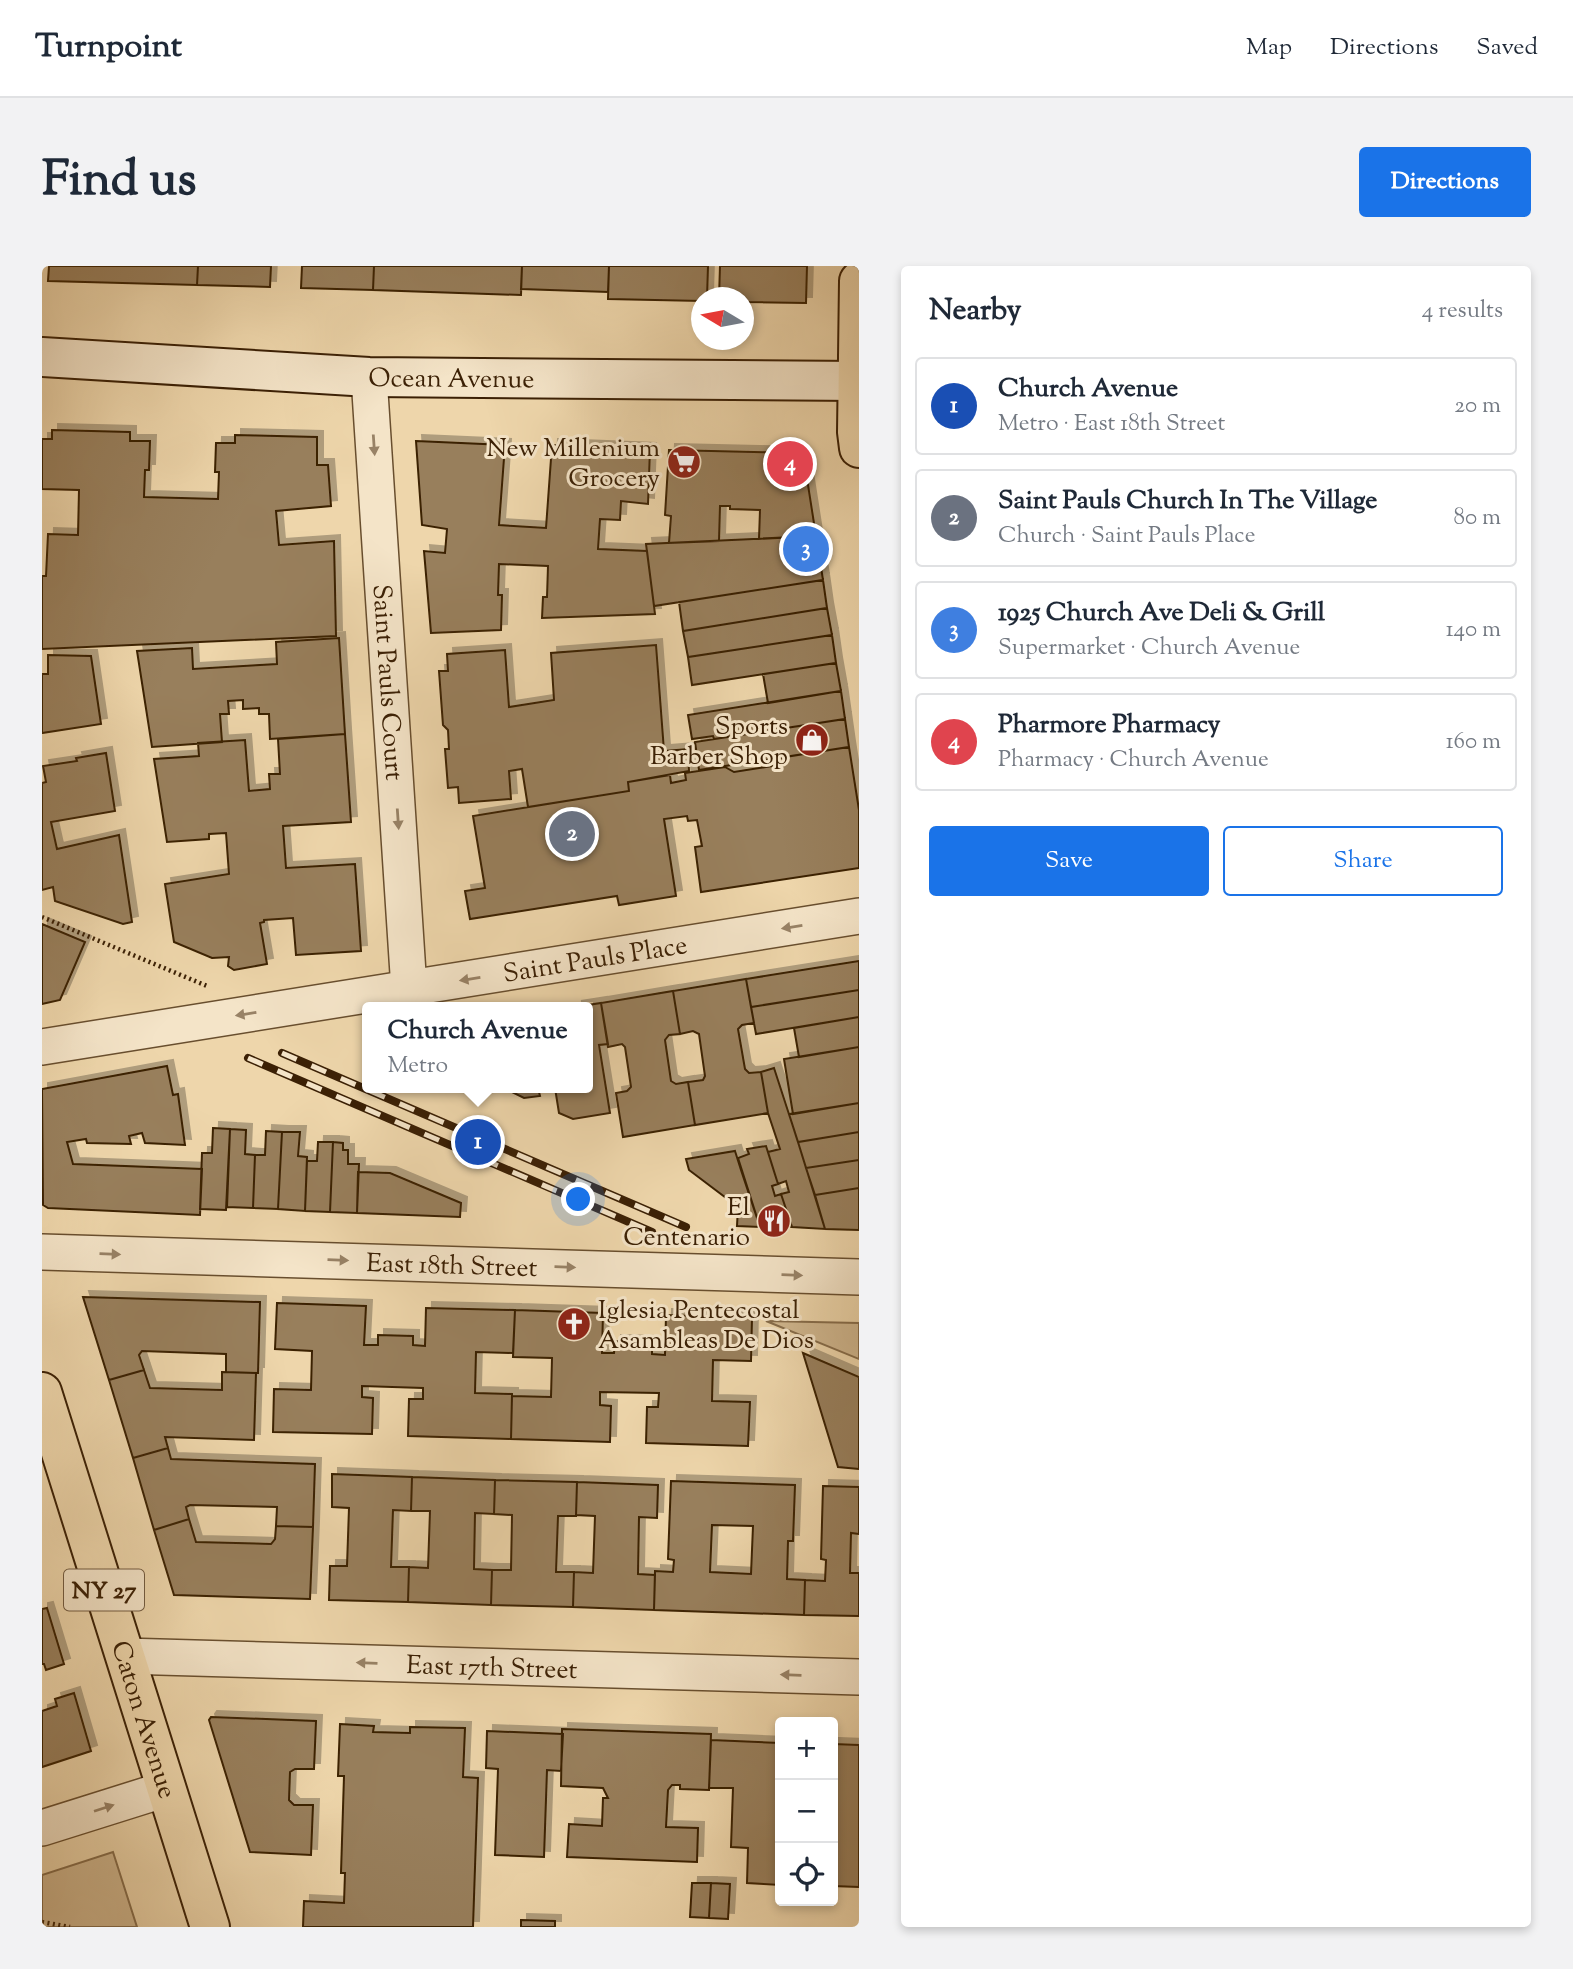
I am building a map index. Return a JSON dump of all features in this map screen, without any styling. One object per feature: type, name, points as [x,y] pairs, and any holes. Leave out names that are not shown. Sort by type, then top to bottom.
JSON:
[{"type":"main road","points":[[859,281],[859,448]]},
{"type":"main road","name":"Ocean Avenue","points":[[42,357],[369,377],[858,381]]},
{"type":"main road","name":"Caton Avenue","points":[[42,1392],[211,1927]]},
{"type":"street","name":"Saint Pauls Court","points":[[369,377],[409,989]]},
{"type":"street","name":"Saint Pauls Place","points":[[42,1047],[859,916]]},
{"type":"street","name":"East 18th Street","points":[[42,1252],[859,1278]]},
{"type":"street","name":"East 17th Street","points":[[124,1656],[859,1677]]},
{"type":"street","points":[[42,1828],[166,1789]]},
{"type":"path","points":[[42,916],[211,988]]},
{"type":"path","points":[[42,1922],[70,1927]]},
{"type":"shaded area","points":[[766,1321],[859,1323],[859,1359]]},
{"type":"shaded area","points":[[113,1852],[137,1927],[42,1927],[42,1875]]},
{"type":"building","points":[[49,266],[198,266],[197,285],[48,281]]},
{"type":"building","points":[[198,266],[271,266],[270,287],[197,285]]},
{"type":"building","points":[[302,266],[374,266],[373,290],[301,288]]},
{"type":"building","points":[[374,266],[522,266],[521,295],[373,290]]},
{"type":"building","points":[[522,266],[609,266],[608,292],[521,289]]},
{"type":"building","points":[[609,266],[708,266],[707,287],[691,287],[691,301],[608,299]]},
{"type":"building","points":[[720,266],[807,266],[806,303],[754,302],[754,287],[719,287]]},
{"type":"building","points":[[52,430],[130,432],[130,441],[150,441],[144,497],[218,499],[216,443],[235,443],[235,435],[317,437],[317,465],[328,465],[331,506],[276,511],[279,545],[334,541],[336,636],[42,649],[42,576],[46,576],[48,534],[78,535],[79,490],[42,489],[42,439],[52,439]]},
{"type":"building","points":[[416,441],[505,445],[499,525],[546,528],[552,445],[650,449],[648,504],[621,501],[620,520],[600,519],[598,549],[647,551],[655,614],[542,618],[543,597],[547,597],[548,566],[499,564],[501,630],[431,633],[424,551],[445,553],[447,529],[422,525]]},
{"type":"building","points":[[669,450],[803,453],[816,536],[759,539],[760,510],[720,506],[719,541],[669,543],[671,516],[665,515]]},
{"type":"building","points":[[816,536],[823,580],[654,606],[646,544]]},
{"type":"building","points":[[823,580],[827,608],[683,631],[679,602]]},
{"type":"building","points":[[827,608],[832,635],[688,657],[683,631]]},
{"type":"building","points":[[832,635],[836,663],[692,685],[688,657]]},
{"type":"building","points":[[339,638],[345,734],[270,739],[269,714],[259,714],[259,708],[243,709],[243,700],[228,701],[229,714],[220,714],[222,742],[152,747],[137,651],[192,648],[193,669],[277,664],[276,642]]},
{"type":"building","points":[[656,645],[664,751],[688,749],[689,771],[628,782],[629,791],[528,807],[522,769],[509,771],[511,799],[459,803],[458,787],[448,788],[445,749],[449,749],[448,730],[443,725],[439,671],[448,671],[447,654],[505,650],[509,707],[554,700],[551,653]]},
{"type":"building","points":[[48,655],[91,656],[101,724],[42,733],[42,674],[48,674]]},
{"type":"building","points":[[836,663],[841,691],[768,703],[763,674]]},
{"type":"building","points":[[841,691],[845,719],[714,739],[713,736],[692,739],[688,715]]},
{"type":"building","points":[[845,719],[849,747],[699,770],[695,742]]},
{"type":"building","points":[[345,734],[351,822],[283,826],[286,868],[355,864],[361,951],[296,955],[293,918],[264,920],[260,923],[267,964],[234,970],[228,966],[229,957],[212,958],[174,942],[165,884],[229,874],[226,833],[209,834],[209,839],[167,842],[154,759],[199,756],[198,743],[245,740],[249,791],[270,789],[269,774],[280,774],[278,739]]},
{"type":"building","points":[[849,747],[859,810],[859,868],[701,892],[695,847],[702,846],[697,820],[688,821],[687,816],[664,819],[676,896],[619,905],[617,896],[470,919],[465,891],[485,888],[473,816],[629,791],[628,782],[670,775],[671,783],[686,780],[685,773],[725,767],[734,772],[772,766],[779,758]]},
{"type":"building","points":[[106,753],[115,811],[51,822],[57,849],[119,835],[132,922],[123,924],[55,901],[53,887],[42,890],[42,783],[46,782],[43,766]]},
{"type":"building","points":[[42,924],[85,942],[60,1000],[42,1004]]},
{"type":"building","points":[[859,961],[859,990],[751,1007],[746,979]]},
{"type":"building","points":[[746,979],[754,1023],[742,1025],[738,1029],[745,1069],[749,1073],[761,1072],[768,1113],[695,1125],[688,1082],[703,1080],[705,1076],[699,1034],[693,1031],[680,1034],[673,991]]},
{"type":"building","points":[[859,990],[859,1017],[756,1034],[751,1007]]},
{"type":"building","points":[[673,991],[680,1034],[669,1035],[665,1040],[671,1081],[676,1084],[688,1082],[695,1125],[623,1137],[616,1093],[627,1091],[631,1087],[625,1047],[622,1044],[608,1047],[601,1003]]},
{"type":"building","points":[[601,1003],[608,1044],[599,1045],[610,1113],[573,1119],[559,1113],[556,1093],[593,1093],[593,1004]]},
{"type":"building","points":[[859,1017],[859,1047],[799,1057],[794,1028]]},
{"type":"building","points":[[859,1047],[859,1103],[793,1114],[784,1059]]},
{"type":"building","points":[[167,1066],[173,1095],[178,1094],[185,1145],[145,1143],[142,1133],[129,1136],[131,1144],[87,1143],[86,1139],[67,1142],[73,1164],[202,1169],[200,1215],[48,1208],[43,1205],[42,1089]]},
{"type":"building","points":[[774,1068],[825,1229],[792,1227],[781,1194],[789,1192],[786,1181],[778,1184],[768,1152],[780,1149],[768,1113],[761,1072]]},
{"type":"building","points":[[514,1093],[539,1093],[540,1096],[524,1098]]},
{"type":"building","points":[[859,1103],[859,1132],[798,1142],[789,1114]]},
{"type":"building","points":[[213,1128],[230,1129],[226,1210],[200,1209],[202,1153],[212,1153]]},
{"type":"building","points":[[230,1129],[246,1130],[245,1154],[255,1155],[253,1208],[227,1207]]},
{"type":"building","points":[[266,1131],[282,1132],[278,1209],[253,1208],[255,1155],[265,1155]]},
{"type":"building","points":[[282,1132],[300,1132],[298,1156],[307,1157],[305,1211],[278,1209]]},
{"type":"building","points":[[859,1132],[859,1160],[806,1168],[798,1142]]},
{"type":"building","points":[[318,1142],[333,1142],[330,1212],[305,1211],[307,1161],[317,1161]]},
{"type":"building","points":[[333,1142],[343,1143],[343,1150],[348,1150],[348,1164],[359,1164],[357,1213],[330,1212]]},
{"type":"building","points":[[766,1146],[778,1184],[772,1186],[775,1196],[781,1194],[792,1227],[760,1227],[738,1158],[749,1154],[747,1149]]},
{"type":"building","points":[[735,1151],[760,1227],[737,1226],[738,1207],[689,1170],[686,1159]]},
{"type":"building","points":[[859,1160],[859,1188],[815,1195],[806,1168]]},
{"type":"building","points":[[358,1172],[390,1173],[461,1203],[460,1217],[357,1213]]},
{"type":"building","points":[[859,1188],[859,1230],[825,1229],[815,1195]]},
{"type":"building","points":[[83,1297],[260,1302],[258,1373],[226,1372],[226,1354],[142,1351],[139,1355],[144,1370],[109,1380]]},
{"type":"building","points":[[277,1303],[366,1306],[364,1345],[378,1345],[378,1335],[413,1336],[413,1345],[425,1346],[426,1308],[515,1310],[513,1353],[476,1352],[475,1393],[512,1394],[511,1439],[408,1436],[409,1399],[423,1399],[423,1388],[362,1386],[362,1397],[373,1398],[372,1434],[273,1432],[274,1389],[311,1390],[312,1351],[275,1349]]},
{"type":"building","points":[[515,1310],[603,1313],[602,1353],[614,1353],[615,1341],[652,1342],[652,1354],[665,1355],[666,1315],[752,1318],[751,1361],[713,1360],[712,1401],[750,1402],[748,1446],[646,1443],[647,1407],[658,1407],[659,1393],[600,1392],[600,1405],[611,1406],[610,1442],[511,1439],[512,1396],[551,1397],[552,1358],[513,1357]]},
{"type":"building","points":[[803,1353],[859,1377],[859,1469],[838,1467]]},
{"type":"building","points":[[144,1370],[150,1388],[222,1390],[222,1372],[256,1373],[254,1440],[165,1437],[168,1448],[133,1458],[109,1380]]},
{"type":"building","points":[[168,1448],[171,1459],[315,1464],[313,1527],[276,1526],[277,1507],[190,1505],[186,1507],[189,1519],[154,1530],[133,1458]]},
{"type":"building","points":[[332,1474],[412,1477],[411,1511],[393,1510],[391,1567],[409,1567],[408,1602],[329,1600],[330,1566],[347,1566],[349,1508],[332,1507]]},
{"type":"building","points":[[412,1477],[495,1480],[494,1514],[475,1513],[474,1569],[492,1570],[491,1605],[408,1602],[409,1567],[428,1568],[430,1511],[411,1511]]},
{"type":"building","points":[[495,1480],[577,1482],[576,1516],[558,1516],[556,1572],[574,1572],[573,1607],[491,1605],[492,1570],[511,1570],[512,1515],[494,1514]]},
{"type":"building","points":[[671,1481],[795,1485],[793,1541],[788,1541],[787,1579],[805,1580],[804,1615],[654,1610],[655,1571],[673,1572],[674,1560],[668,1559]],"holes":[[[712,1525],[753,1526],[751,1574],[710,1572]]]},
{"type":"building","points":[[577,1482],[658,1485],[657,1518],[639,1517],[638,1574],[655,1575],[654,1610],[573,1607],[574,1572],[593,1573],[595,1516],[576,1515]]},
{"type":"building","points":[[823,1486],[859,1487],[859,1534],[851,1533],[850,1573],[859,1573],[859,1616],[804,1615],[805,1580],[825,1581],[826,1560],[821,1559]]},
{"type":"building","points":[[189,1519],[196,1542],[271,1544],[275,1539],[276,1526],[313,1527],[310,1599],[174,1595],[154,1530]]},
{"type":"building","points":[[47,1608],[64,1664],[46,1670],[42,1664],[42,1609]]},
{"type":"building","points":[[74,1693],[91,1751],[42,1767],[42,1711],[57,1706],[55,1699]]},
{"type":"building","points":[[211,1717],[316,1721],[314,1769],[295,1769],[290,1772],[289,1800],[294,1805],[313,1805],[311,1855],[250,1852],[209,1720]]},
{"type":"building","points":[[340,1724],[374,1726],[373,1732],[410,1733],[410,1727],[465,1728],[463,1777],[478,1778],[473,1927],[303,1927],[304,1901],[344,1903],[345,1873],[341,1873],[344,1776],[338,1776]]},
{"type":"building","points":[[562,1729],[711,1734],[709,1790],[680,1789],[680,1785],[672,1785],[668,1790],[666,1827],[698,1828],[697,1862],[567,1857],[569,1824],[602,1826],[603,1798],[608,1798],[603,1788],[561,1786]]},
{"type":"building","points":[[487,1731],[563,1734],[561,1771],[547,1770],[544,1857],[495,1855],[498,1769],[486,1768]]},
{"type":"building","points":[[711,1740],[775,1743],[775,1885],[747,1883],[748,1848],[731,1847],[733,1788],[709,1788]]},
{"type":"building","points":[[838,1744],[859,1745],[859,1887],[838,1886]]},
{"type":"building","points":[[692,1883],[711,1883],[709,1918],[690,1917]]},
{"type":"building","points":[[711,1883],[730,1884],[728,1919],[709,1918]]},
{"type":"building","points":[[521,1920],[555,1921],[555,1927],[521,1927]]},
{"type":"railway","points":[[282,1053],[362,1087]]},
{"type":"railway","points":[[248,1058],[652,1232]]},
{"type":"railway","points":[[375,1093],[686,1227]]},
{"type":"place","name":"New Millenium Grocery","points":[[684,462]]},
{"type":"place","name":"Pharmore Pharmacy","points":[[790,464]]},
{"type":"place","name":"1925 Church Ave Deli & Grill","points":[[806,549]]},
{"type":"place","name":"Sports Barber Shop","points":[[812,740]]},
{"type":"place","name":"Saint Pauls Church In The Village","points":[[572,834]]},
{"type":"place","name":"Church Avenue","points":[[478,1142]]},
{"type":"place","name":"El Centenario","points":[[774,1221]]},
{"type":"place","name":"Iglesia Pentecostal Asambleas De Dios","points":[[574,1324]]}]
